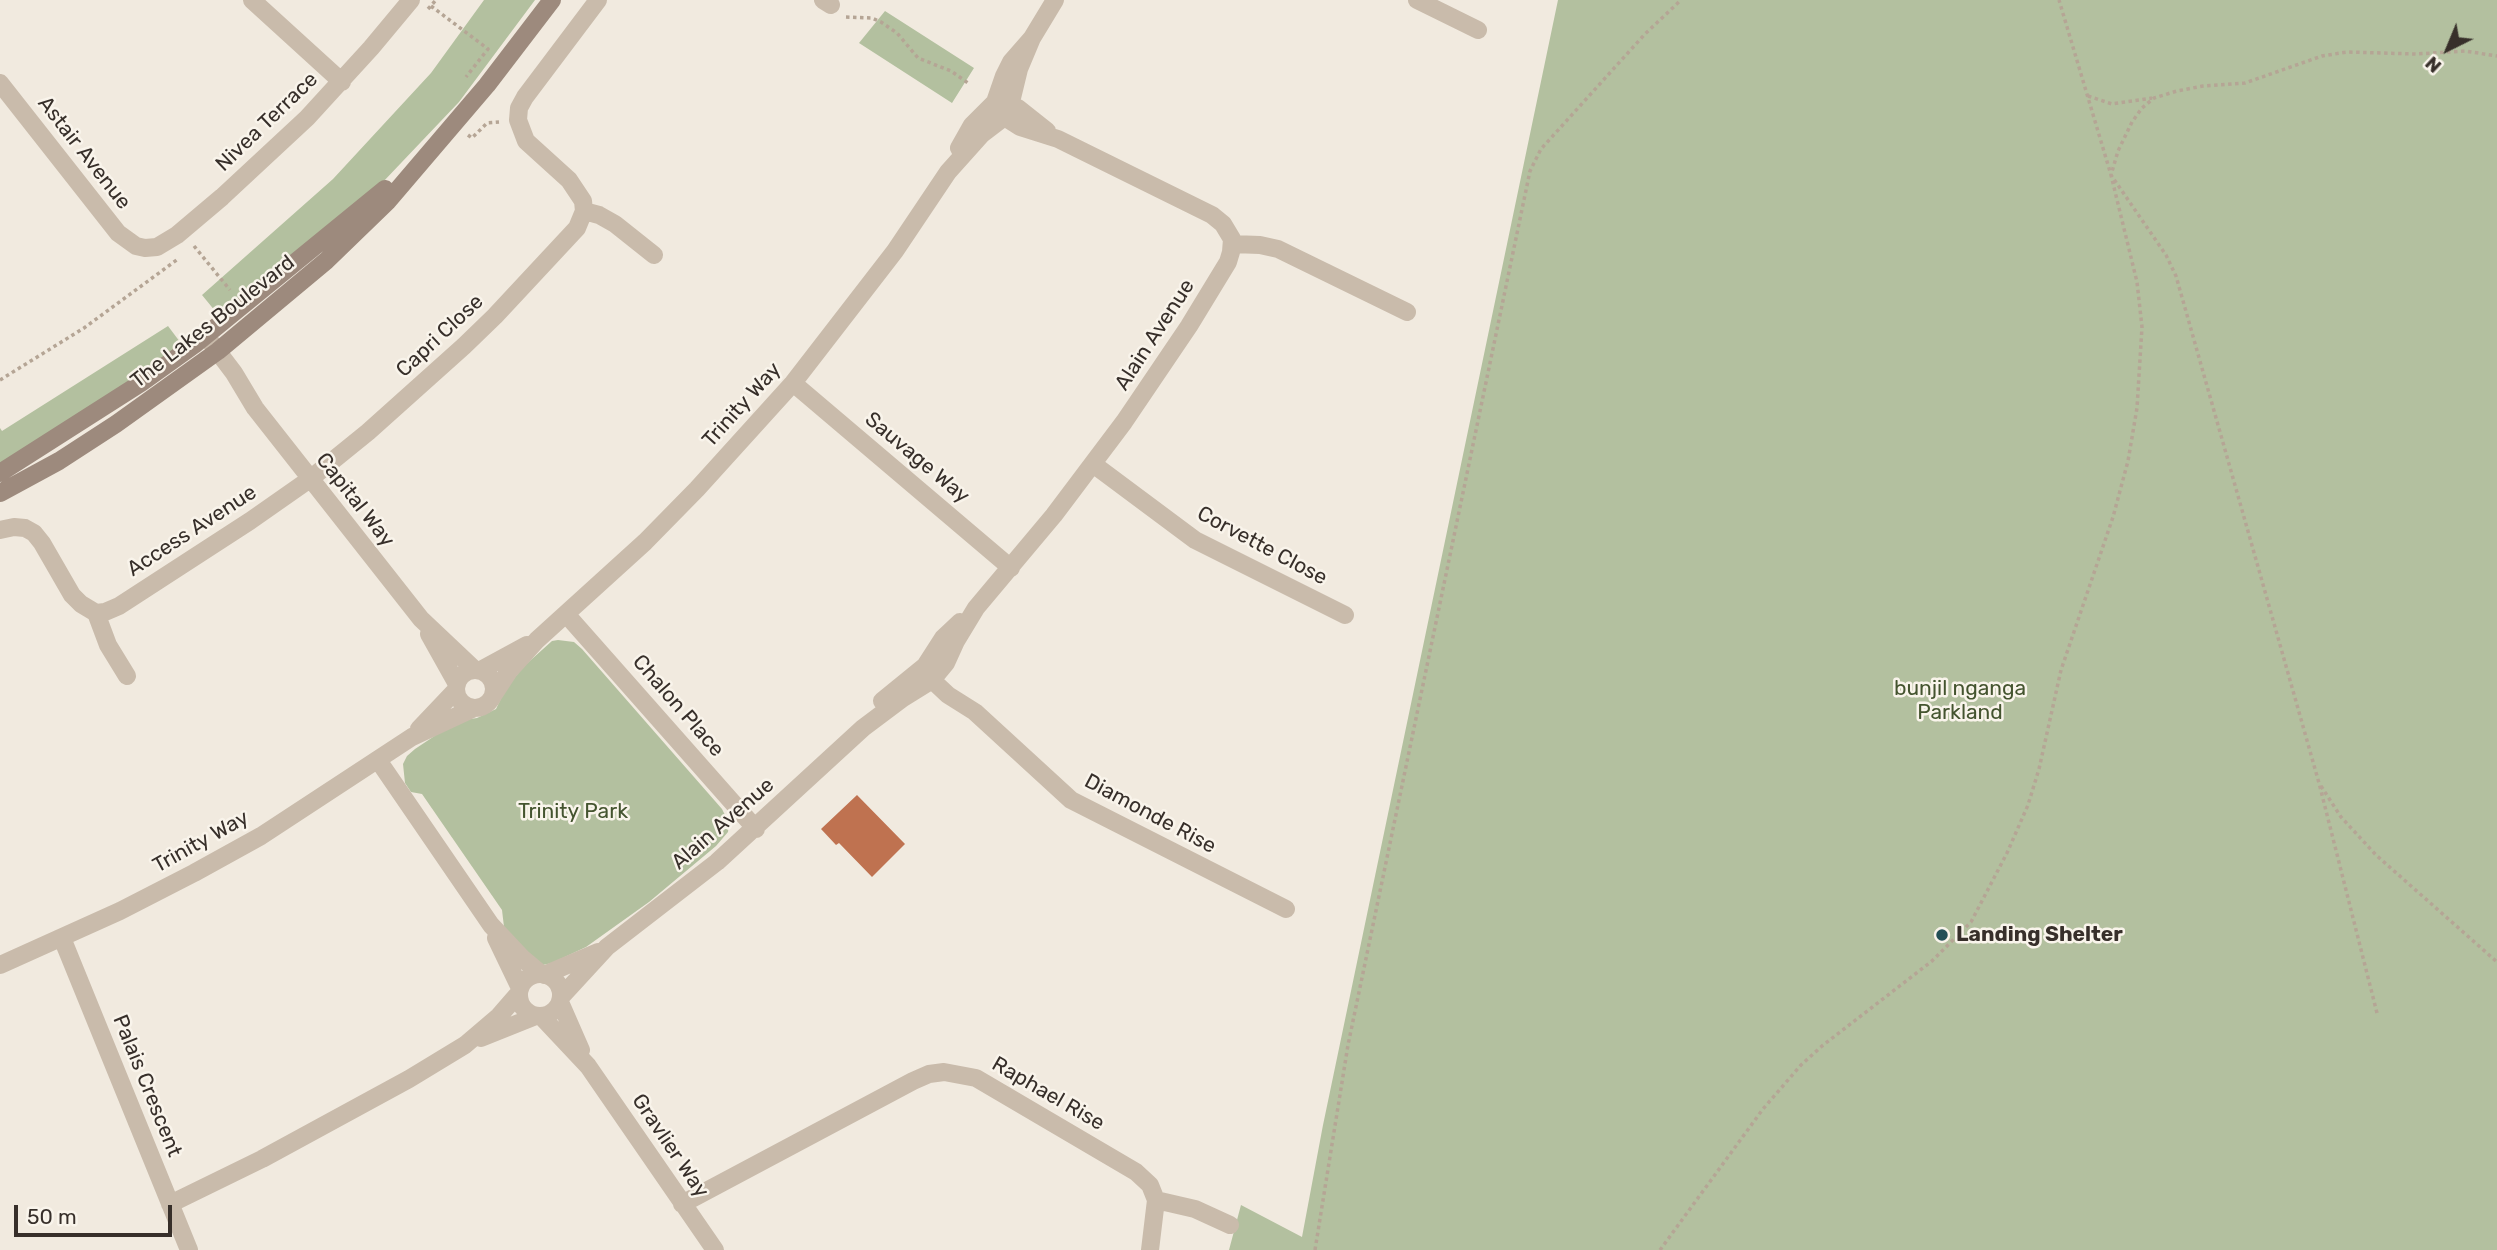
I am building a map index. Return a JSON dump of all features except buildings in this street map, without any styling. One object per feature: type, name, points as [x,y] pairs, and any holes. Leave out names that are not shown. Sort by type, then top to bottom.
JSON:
[{"type":"street","points":[[252,0],[342,82]]},
{"type":"street","name":"Nivea Terrace","points":[[136,246],[157,247],[177,235],[270,153],[342,82],[411,0]]},
{"type":"street","name":"The Lakes Boulevard","points":[[0,493],[59,461],[116,425],[213,355],[287,295],[388,201],[487,85],[552,0]]},
{"type":"street","points":[[598,0],[525,97],[519,108],[518,120],[526,141],[569,180],[583,201],[584,211],[599,215],[615,224],[654,255]]},
{"type":"street","name":"Trinity Way","points":[[494,694],[509,671],[537,640],[645,542],[689,498],[793,383],[895,251],[948,172],[963,138],[972,125],[1003,108],[1004,76],[1055,0]]},
{"type":"street","points":[[1417,0],[1478,30]]},
{"type":"street","name":"Astair Avenue","points":[[0,83],[106,220],[127,241],[136,246]]},
{"type":"street","points":[[1003,108],[1027,115],[1058,139],[1212,215],[1230,233],[1232,244],[1279,249],[1407,312]]},
{"type":"street","name":"The Lakes Boulevard","points":[[0,473],[89,417],[200,340],[244,307],[427,154]]},
{"type":"street","name":"Capri Close","points":[[310,479],[418,388],[495,316],[578,228],[584,211]]},
{"type":"street","name":"Alain Avenue","points":[[560,1000],[607,947],[717,862],[863,728],[933,672],[976,608],[1093,464],[1154,380],[1222,274],[1232,244]]},
{"type":"street","name":"Capital Way","points":[[200,340],[421,619],[478,670]]},
{"type":"street","name":"Sauvage Way","points":[[793,383],[1011,568]]},
{"type":"street","name":"Corvette Close","points":[[1093,464],[1195,540],[1345,615]]},
{"type":"street","name":"Access Avenue","points":[[96,613],[120,606],[310,479]]},
{"type":"street","points":[[0,530],[14,527],[25,528],[34,533],[72,595],[96,613],[108,645],[127,676]]},
{"type":"street","name":"Chalon Place","points":[[566,614],[756,829]]},
{"type":"street","name":"Capital Way","points":[[421,619],[456,687]]},
{"type":"street","name":"Trinity Way","points":[[478,670],[537,640]]},
{"type":"street","points":[[478,670],[491,677],[494,694],[487,705],[474,708],[460,700],[456,687],[463,674],[478,670]]},
{"type":"street","name":"Diamonde Rise","points":[[933,672],[957,686],[975,712],[1055,787],[1084,809],[1286,909]]},
{"type":"street","name":"Trinity Way","points":[[412,737],[456,687]]},
{"type":"street","name":"Trinity Way","points":[[0,965],[62,938],[205,867],[261,836],[412,737],[474,708]]},
{"type":"street","points":[[378,760],[491,925],[520,990],[522,1005],[538,1016]]},
{"type":"street","points":[[170,1204],[339,1118],[465,1045],[553,1012],[560,1000],[558,985],[542,974],[491,925]]},
{"type":"street","name":"Palais Crescent","points":[[62,938],[189,1250]]},
{"type":"street","name":"Alain Avenue","points":[[542,974],[607,947]]},
{"type":"street","points":[[465,1045],[499,1016],[528,978],[542,974]]},
{"type":"street","name":"Gravlier Way","points":[[560,1000],[588,1066]]},
{"type":"street","name":"Gravlier Way","points":[[538,1016],[588,1066],[715,1250]]},
{"type":"street","name":"Raphael Rise","points":[[682,1204],[913,1081],[929,1074],[944,1072],[976,1078],[1136,1172],[1150,1185],[1156,1200]]},
{"type":"street","points":[[1150,1250],[1156,1200],[1195,1209],[1230,1225]]},
{"type":"path","points":[[1315,1250],[1348,1045],[1530,171],[1541,149],[1645,34],[1681,0]]},
{"type":"path","points":[[1660,1250],[1763,1109],[1801,1065],[1932,961],[1970,922],[1997,874],[2028,805],[2039,769],[2061,670],[2113,517],[2128,461],[2137,408],[2142,327],[2137,282],[2111,175],[2059,0]]},
{"type":"path","points":[[831,7],[881,22],[897,33],[912,53],[924,62],[951,71],[968,83]]},
{"type":"path","points":[[2088,96],[2112,104],[2154,98],[2203,86],[2245,83],[2322,56],[2347,52],[2416,54],[2465,51],[2497,56]]},
{"type":"path","points":[[2111,175],[2118,151],[2132,122],[2154,98]]},
{"type":"path","points":[[2111,175],[2166,255],[2176,276],[2319,783],[2377,1013]]},
{"type":"path","points":[[194,246],[244,307]]},
{"type":"path","points":[[2319,783],[2341,817],[2376,855],[2497,962]]},
{"type":"green space","points":[[484,0],[535,0],[459,102],[363,203],[220,317],[202,295],[333,179],[431,73]]},
{"type":"green space","name":"bunjil nganga Parkland","points":[[1558,0],[2497,0],[2497,1250],[1229,1250],[1241,1205],[1302,1237],[1323,1125]]},
{"type":"green space","points":[[885,11],[974,68],[952,103],[859,43]]},
{"type":"green space","points":[[168,326],[183,346],[0,467],[0,428],[2,431]]},
{"type":"green space","name":"Trinity Park","points":[[552,641],[574,642],[582,649],[722,809],[729,823],[728,832],[716,846],[649,902],[586,947],[543,965],[534,963],[504,927],[502,910],[422,794],[411,792],[405,783],[403,764],[415,749],[457,721],[477,718],[496,709],[505,690],[523,667]]},
{"type":"place","name":"Landing Shelter","points":[[1942,935]]}]
